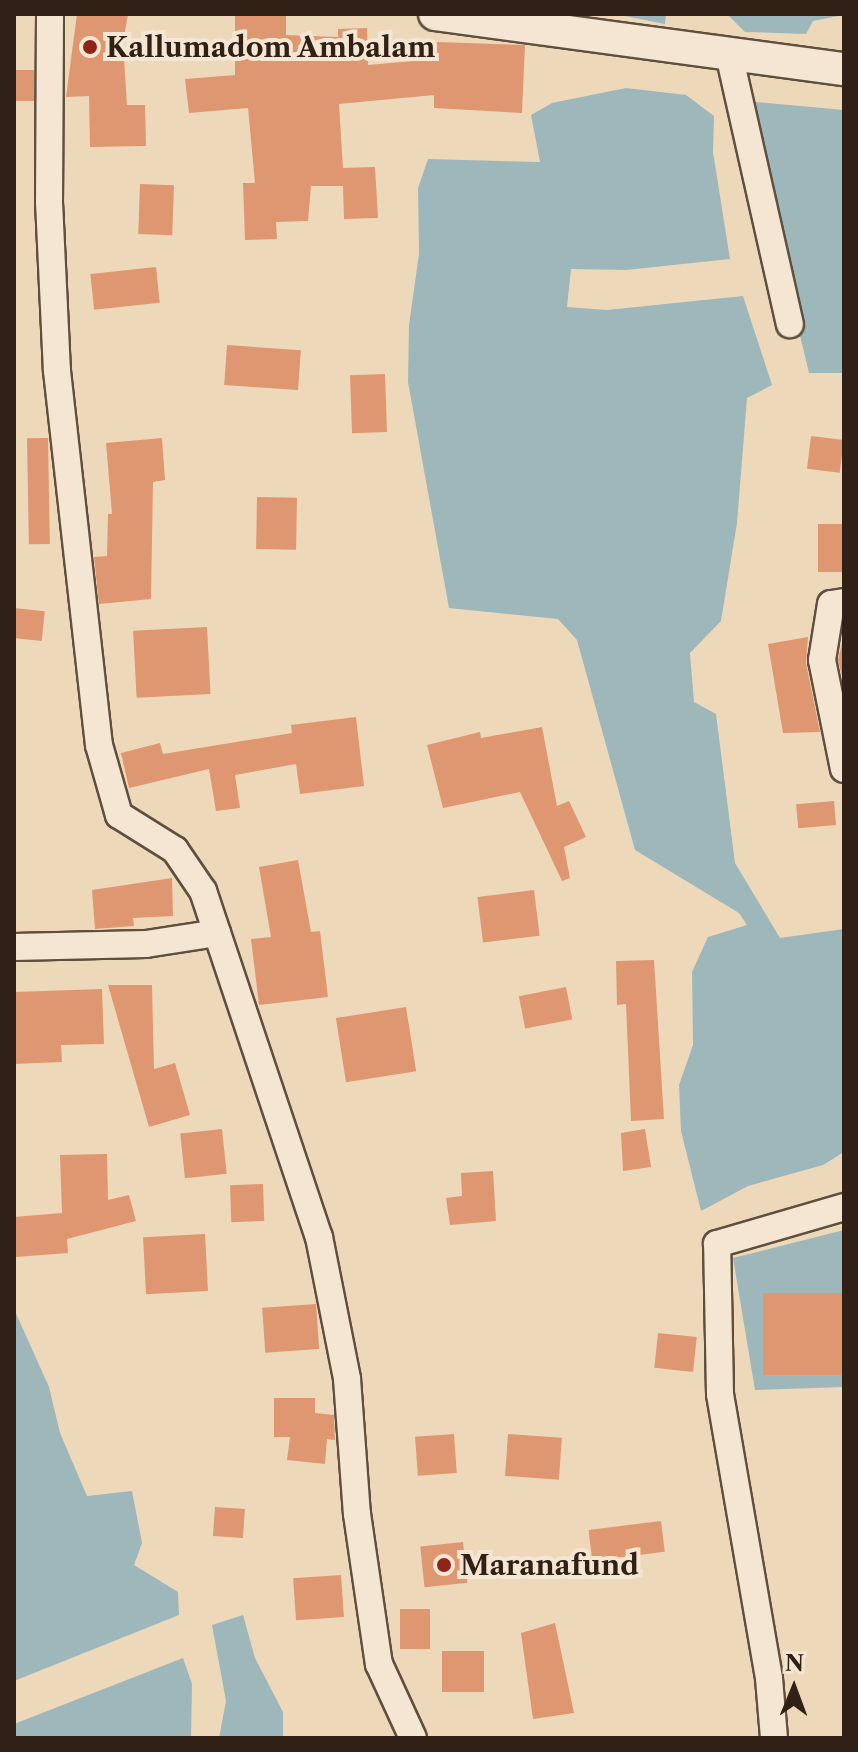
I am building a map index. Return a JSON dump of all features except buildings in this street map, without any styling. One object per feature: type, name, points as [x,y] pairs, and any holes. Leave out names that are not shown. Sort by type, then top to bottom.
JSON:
[{"type":"street","points":[[50,14],[49,202],[57,371],[99,745],[119,815],[175,850],[203,891],[319,1237],[347,1379],[357,1514],[379,1664],[413,1738]]},
{"type":"street","points":[[435,14],[844,69]]},
{"type":"street","points":[[729,54],[790,324]]},
{"type":"street","points":[[844,602],[831,604],[822,660],[844,769]]},
{"type":"street","points":[[14,947],[146,944],[217,933]]},
{"type":"street","points":[[774,1738],[769,1678],[720,1394],[717,1244],[844,1207]]},
{"type":"water","points":[[615,14],[666,14],[665,24]]},
{"type":"water","points":[[727,14],[844,15],[813,21],[806,34],[745,32]]},
{"type":"water","points":[[626,88],[686,95],[714,116],[713,152],[730,259],[626,270],[571,269],[567,307],[607,310],[743,296],[772,385],[747,398],[737,523],[721,621],[690,653],[694,702],[716,714],[735,863],[780,938],[844,929],[844,1152],[823,1165],[748,1186],[701,1211],[681,1131],[679,1085],[693,1045],[692,972],[708,937],[747,925],[739,913],[635,850],[577,640],[558,619],[449,608],[408,382],[409,325],[419,254],[418,188],[428,159],[540,162],[531,115],[552,103]]},
{"type":"water","points":[[744,101],[844,110],[844,373],[809,373]]},
{"type":"water","points":[[844,1230],[844,1387],[755,1390],[733,1258]]},
{"type":"water","points":[[14,1309],[49,1387],[60,1433],[87,1496],[132,1491],[142,1543],[134,1565],[178,1592],[179,1615],[14,1681]]},
{"type":"water","points":[[243,1615],[255,1658],[283,1712],[283,1738],[219,1738],[226,1701],[212,1625]]},
{"type":"water","points":[[183,1658],[192,1684],[191,1738],[14,1738],[14,1724]]},
{"type":"place","name":"Kallumadom Ambalam","points":[[90,47]]},
{"type":"place","name":"Maranafund","points":[[444,1565]]}]
